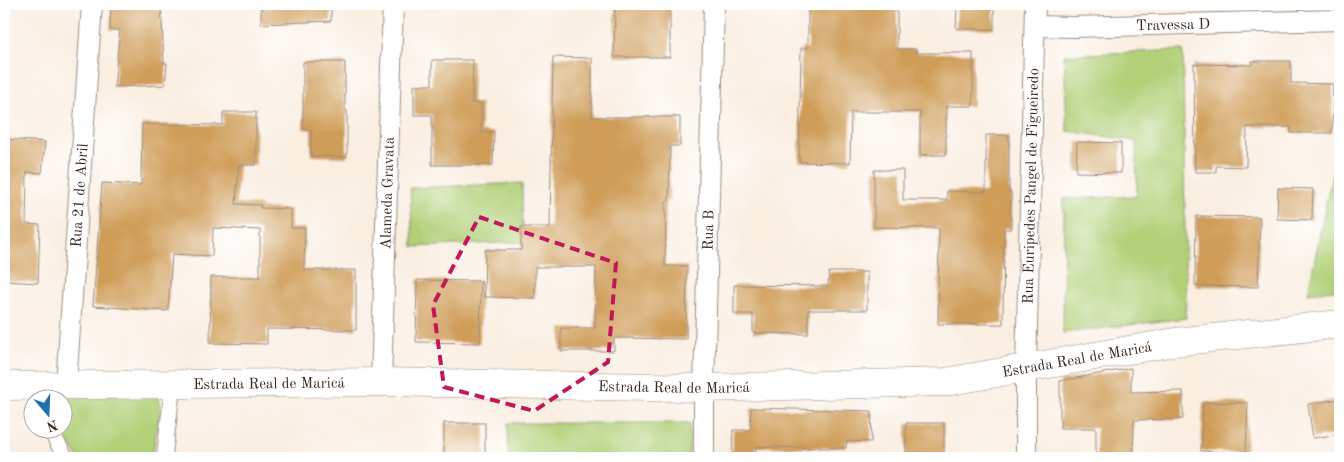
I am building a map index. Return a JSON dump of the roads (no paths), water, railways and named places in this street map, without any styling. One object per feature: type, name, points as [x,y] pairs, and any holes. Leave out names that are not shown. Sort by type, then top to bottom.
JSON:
[{"type":"main road","name":"Estrada Real de Maricá","points":[[21,390],[66,386],[381,382],[704,388],[946,382],[1176,342],[1340,324]]},
{"type":"street","name":"Rua 21 de Abril","points":[[66,386],[92,4]]},
{"type":"street","name":"Alameda Gravata","points":[[381,382],[393,4]]},
{"type":"street","name":"Rua B","points":[[704,458],[704,388],[714,4]]},
{"type":"street","name":"Rua Euripedes Pangel de Figueiredo","points":[[1026,458],[1026,368],[1035,4]]},
{"type":"street","name":"Travessa D","points":[[1035,26],[1073,27],[1340,20]]},
{"type":"street","points":[[164,458],[173,385]]},
{"type":"street","points":[[56,440],[66,458]]}]
